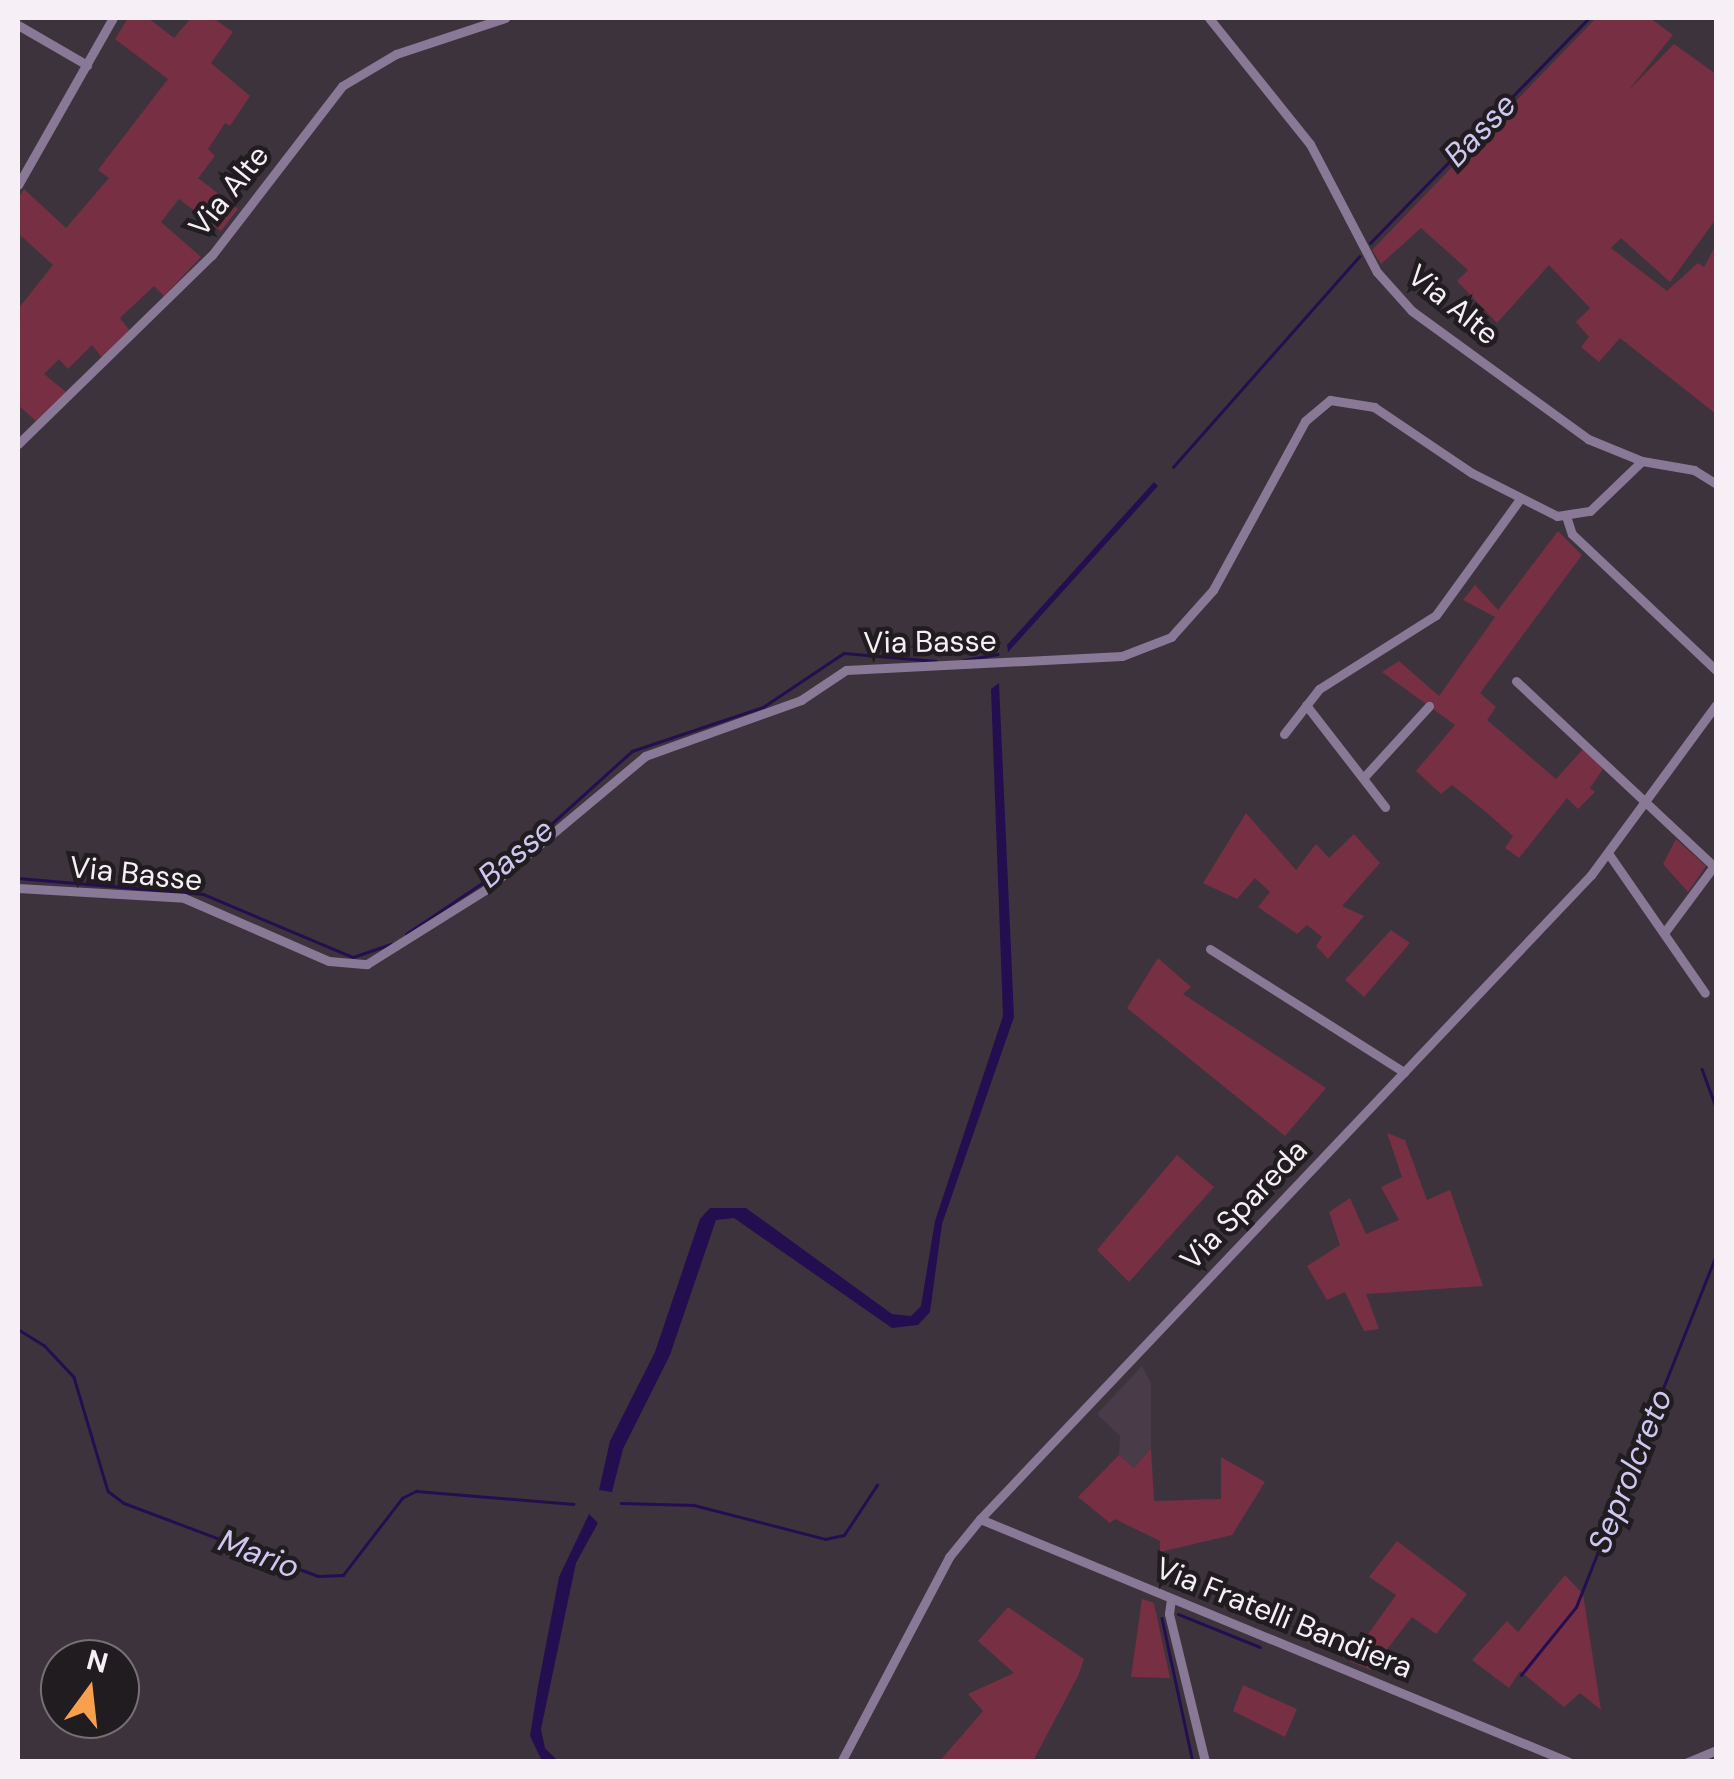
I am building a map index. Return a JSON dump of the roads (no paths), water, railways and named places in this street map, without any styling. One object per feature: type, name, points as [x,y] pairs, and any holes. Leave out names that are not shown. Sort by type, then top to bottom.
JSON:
[{"type":"street","points":[[18,185],[112,18]]},
{"type":"street","name":"Via Alte","points":[[18,444],[212,254],[342,86],[396,54],[505,18]]},
{"type":"street","name":"Via Alte","points":[[1208,18],[1310,144],[1394,293],[1588,439],[1642,462],[1694,470],[1716,484]]},
{"type":"street","points":[[18,25],[87,65]]},
{"type":"street","name":"Via Basse","points":[[18,888],[184,898],[329,961],[367,964],[485,890],[645,756],[801,700],[846,670],[1122,656],[1171,638],[1213,590],[1306,421],[1330,400],[1374,407],[1520,499],[1566,516]]},
{"type":"street","points":[[1642,462],[1602,502],[1566,516],[1572,534],[1716,670]]},
{"type":"street","points":[[1284,734],[1330,682],[1436,614],[1520,499]]},
{"type":"street","points":[[1516,681],[1715,867],[1664,933]]},
{"type":"street","points":[[1306,705],[1386,807]]},
{"type":"street","name":"Via Spareda","points":[[841,1762],[949,1557],[980,1519],[1608,853],[1641,801],[1716,705]]},
{"type":"street","points":[[1365,776],[1429,706]]},
{"type":"street","points":[[1608,853],[1705,993]]},
{"type":"street","points":[[1210,949],[1404,1072]]},
{"type":"street","name":"Via Fratelli Bandiera","points":[[980,1519],[1569,1762]]},
{"type":"street","points":[[1170,1599],[1168,1614],[1206,1762]]},
{"type":"street","points":[[1688,1762],[1716,1750]]},
{"type":"waterway","name":"Basse","points":[[1370,243],[1589,18]]},
{"type":"waterway","name":"Basse","points":[[1173,467],[1359,257]]},
{"type":"waterway","name":"Basse","points":[[406,934],[497,873],[632,751],[763,707],[844,653],[936,661]]},
{"type":"waterway","name":"Basse","points":[[964,660],[997,654]]},
{"type":"waterway","name":"Basse","points":[[18,878],[203,894],[353,957],[391,944]]},
{"type":"waterway","name":"Seprolcreto","points":[[1702,1069],[1716,1107]]},
{"type":"waterway","name":"Seprolcreto","points":[[1521,1675],[1576,1607],[1716,1255]]},
{"type":"waterway","name":"Mario","points":[[18,1329],[44,1345],[74,1377],[108,1491],[124,1503],[318,1576],[343,1575],[402,1498],[416,1491],[573,1504]]},
{"type":"waterway","name":"Mario","points":[[621,1503],[694,1505],[825,1539],[844,1535],[877,1485]]},
{"type":"waterway","points":[[1178,1614],[1260,1647]]},
{"type":"waterway","points":[[1162,1618],[1193,1762]]}]
